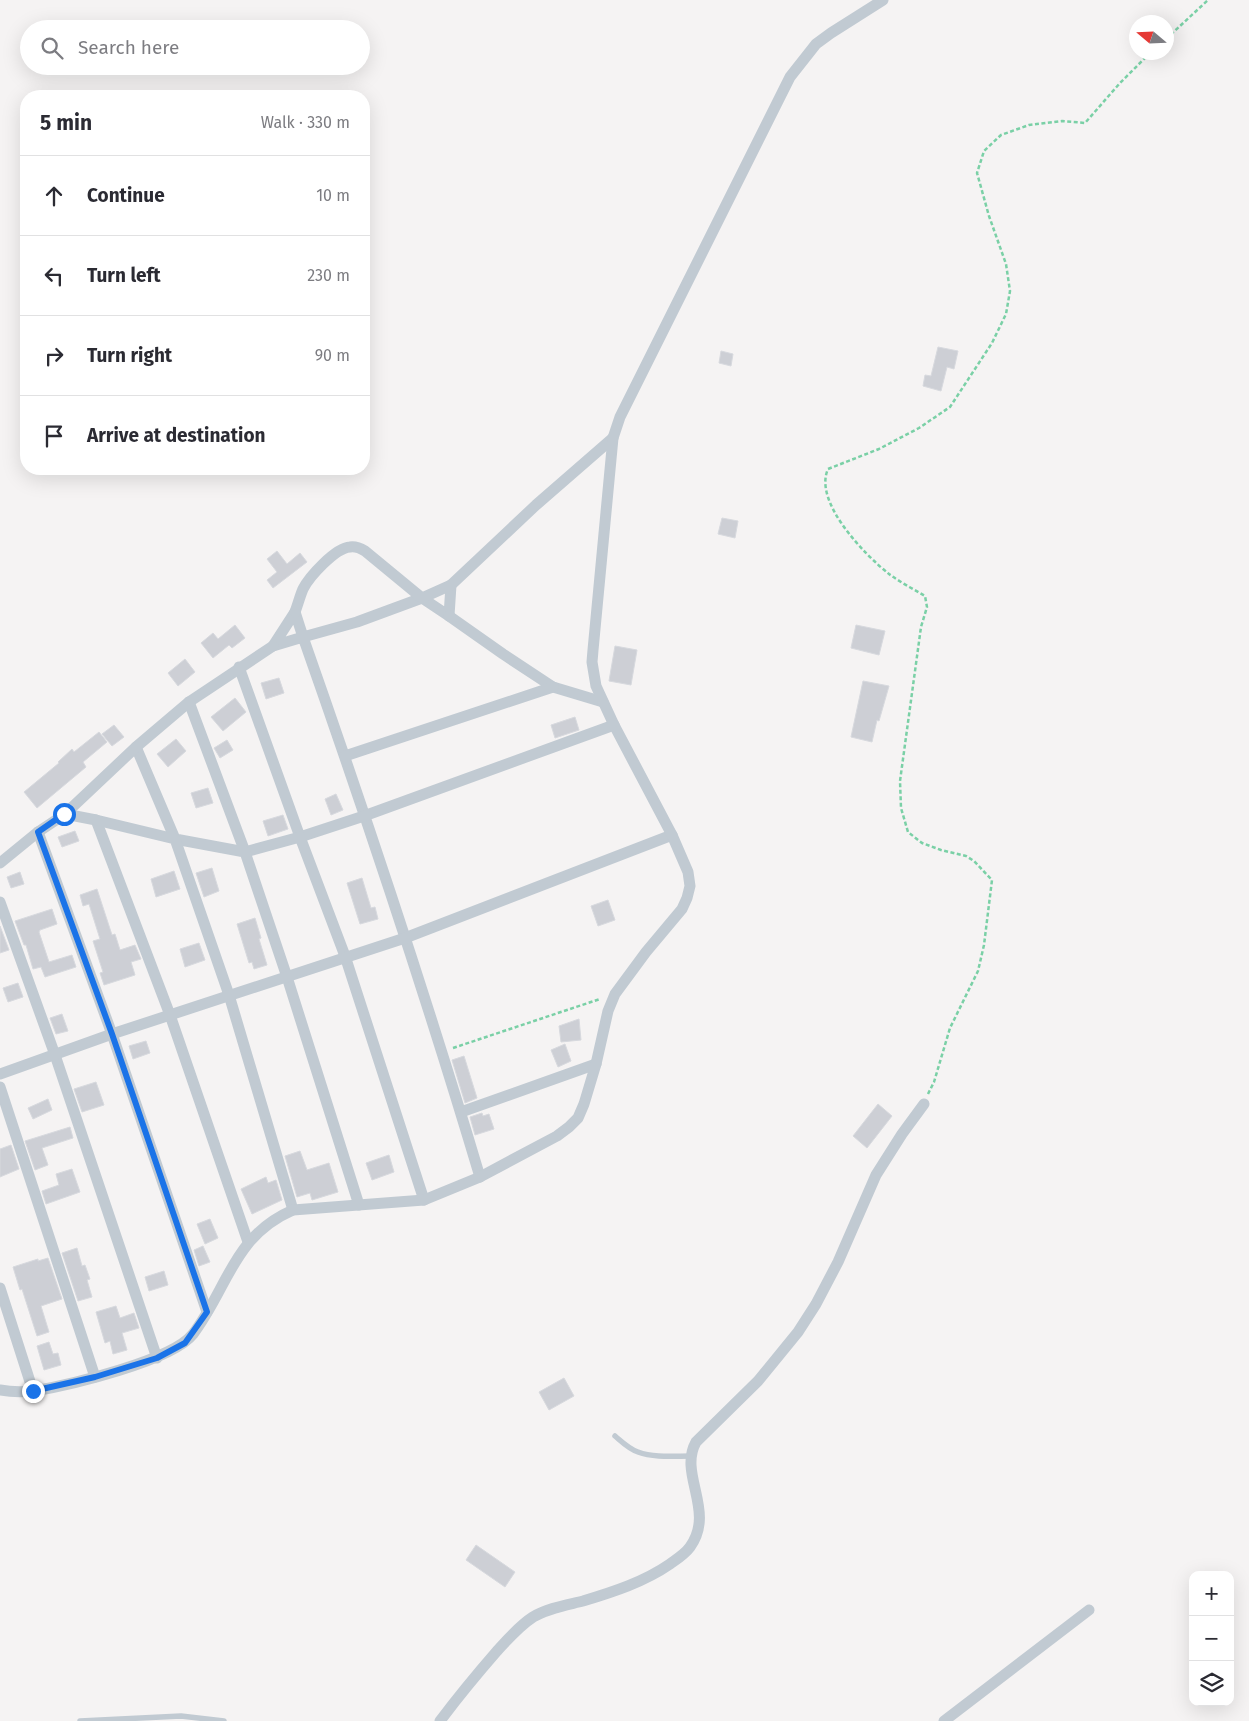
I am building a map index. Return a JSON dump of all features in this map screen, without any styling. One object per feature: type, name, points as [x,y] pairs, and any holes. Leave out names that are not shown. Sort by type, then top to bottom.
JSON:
[{"type":"street","points":[[0,1390],[13,1392],[33,1391],[95,1377],[157,1358],[185,1343],[207,1312],[230,1267],[248,1242],[269,1223],[292,1210],[424,1200],[480,1178],[570,1127],[578,1118],[596,1064],[608,1011],[615,994],[624,980],[682,909],[690,886],[688,872],[672,835],[614,725],[596,686],[592,662],[613,438],[620,418],[790,77],[816,44],[884,0]]},
{"type":"street","points":[[0,863],[38,832],[64,814],[136,747],[189,702],[273,646],[357,622],[451,585],[536,505],[613,438]]},
{"type":"street","points":[[273,646],[295,612],[304,588],[311,577],[337,553],[349,546],[358,547],[422,598],[553,687],[603,702]]},
{"type":"street","points":[[449,616],[451,585]]},
{"type":"street","points":[[295,612],[405,938],[461,1112],[480,1178]]},
{"type":"street","points":[[239,668],[344,956],[424,1200]]},
{"type":"street","points":[[345,756],[553,687]]},
{"type":"street","points":[[189,702],[245,852],[287,977],[358,1205]]},
{"type":"street","points":[[64,814],[175,839],[245,852],[300,837],[364,816],[614,725]]},
{"type":"street","points":[[136,747],[175,839],[229,995],[292,1210]]},
{"type":"street","points":[[96,820],[170,1015],[248,1242]]},
{"type":"street","points":[[38,832],[112,1034],[207,1312]]},
{"type":"street","points":[[0,1074],[344,956],[405,938],[672,835]]},
{"type":"street","points":[[0,902],[55,1055],[157,1358]]},
{"type":"street","points":[[461,1112],[596,1064]]},
{"type":"street","points":[[0,1087],[95,1377]]},
{"type":"street","points":[[440,1721],[474,1677],[518,1628],[534,1617],[550,1610],[616,1591],[661,1570],[689,1549],[698,1531],[700,1512],[691,1464],[691,1456],[696,1442],[758,1382],[798,1332],[816,1304],[838,1262],[876,1175],[924,1104]]},
{"type":"street","points":[[0,1288],[33,1391]]},
{"type":"street","points":[[944,1721],[1089,1610]]},
{"type":"lane","points":[[615,1436],[628,1447],[639,1452],[691,1456]]},
{"type":"lane","points":[[80,1721],[181,1716],[224,1721]]},
{"type":"path","points":[[1174,32],[1208,0]]},
{"type":"path","points":[[924,1104],[934,1082],[950,1028],[978,971],[984,945],[992,880],[974,861],[966,856],[922,843],[908,832],[901,808],[900,781],[921,627],[927,607],[925,596],[889,574],[859,545],[834,514],[826,490],[825,476],[828,470],[887,445],[919,428],[950,407],[992,343],[1006,314],[1010,291],[1006,264],[989,216],[977,172],[984,151],[1001,135],[1029,125],[1062,121],[1085,123],[1120,83],[1144,60]]},
{"type":"path","points":[[442,1052],[615,994]]},
{"type":"building","points":[[938,347],[958,351],[954,369],[947,367],[941,391],[923,386],[925,375],[931,376]]},
{"type":"building","points":[[721,351],[733,354],[731,366],[719,363]]},
{"type":"building","points":[[722,518],[738,521],[735,538],[718,534]]},
{"type":"building","points":[[277,551],[287,564],[300,553],[307,562],[273,588],[267,580],[277,572],[267,559]]},
{"type":"building","points":[[235,625],[245,638],[232,648],[229,645],[213,658],[201,643],[213,633],[218,639]]},
{"type":"building","points":[[856,625],[885,631],[879,655],[851,648]]},
{"type":"building","points":[[615,646],[637,650],[631,685],[609,681]]},
{"type":"building","points":[[185,659],[195,672],[178,686],[168,673]]},
{"type":"building","points":[[279,678],[284,693],[266,699],[261,683]]},
{"type":"building","points":[[863,681],[889,686],[879,721],[877,720],[872,742],[851,737]]},
{"type":"building","points":[[235,698],[246,712],[223,731],[211,717]]},
{"type":"building","points":[[575,717],[579,730],[555,738],[551,725]]},
{"type":"building","points":[[114,725],[124,737],[112,746],[102,734]]},
{"type":"building","points":[[99,732],[107,742],[83,762],[86,767],[37,808],[24,792],[59,763],[72,749],[74,752]]},
{"type":"building","points":[[176,739],[186,751],[168,767],[157,754]]},
{"type":"building","points":[[227,740],[233,750],[220,758],[214,748]]},
{"type":"building","points":[[208,788],[213,803],[196,808],[191,793]]},
{"type":"building","points":[[336,794],[343,810],[331,815],[325,799]]},
{"type":"building","points":[[283,815],[288,829],[268,836],[263,821]]},
{"type":"building","points":[[75,831],[79,841],[62,847],[58,837]]},
{"type":"building","points":[[212,868],[219,891],[204,897],[196,873]]},
{"type":"building","points":[[174,871],[180,889],[156,897],[151,879]]},
{"type":"building","points":[[20,872],[24,884],[11,888],[7,877]]},
{"type":"building","points":[[362,878],[371,908],[375,907],[378,919],[360,924],[347,883]]},
{"type":"building","points":[[97,889],[112,935],[115,934],[120,950],[135,945],[141,959],[131,962],[135,975],[104,985],[100,973],[103,972],[93,941],[100,939],[89,904],[83,906],[80,895]]},
{"type":"building","points":[[608,900],[615,920],[598,926],[591,906]]},
{"type":"building","points":[[52,909],[57,924],[39,932],[49,962],[72,955],[76,967],[45,977],[41,967],[33,969],[26,945],[24,945],[15,921]]},
{"type":"building","points":[[255,918],[267,965],[254,969],[252,962],[249,963],[237,924]]},
{"type":"building","points":[[0,926],[9,950],[0,953]]},
{"type":"building","points":[[199,943],[205,960],[185,967],[180,949]]},
{"type":"building","points":[[18,983],[23,997],[8,1002],[3,988]]},
{"type":"building","points":[[62,1014],[68,1031],[56,1034],[50,1018]]},
{"type":"building","points":[[579,1019],[581,1040],[561,1042],[559,1026]]},
{"type":"building","points":[[146,1041],[150,1053],[133,1059],[129,1046]]},
{"type":"building","points":[[565,1044],[571,1061],[558,1067],[551,1050]]},
{"type":"building","points":[[464,1056],[477,1098],[465,1103],[452,1060]]},
{"type":"building","points":[[96,1082],[104,1105],[82,1112],[74,1089]]},
{"type":"building","points":[[48,1099],[52,1110],[33,1119],[28,1108]]},
{"type":"building","points":[[878,1104],[892,1116],[867,1148],[853,1136]]},
{"type":"building","points":[[482,1113],[483,1116],[489,1114],[494,1129],[475,1135],[470,1117]]},
{"type":"building","points":[[70,1127],[73,1138],[42,1148],[48,1165],[35,1170],[25,1141]]},
{"type":"building","points":[[11,1145],[19,1169],[0,1177],[0,1149]]},
{"type":"building","points":[[300,1151],[307,1170],[329,1163],[338,1192],[312,1200],[310,1193],[297,1197],[285,1156]]},
{"type":"building","points":[[389,1155],[394,1172],[372,1180],[366,1163]]},
{"type":"building","points":[[72,1169],[80,1192],[46,1204],[42,1191],[59,1185],[56,1174]]},
{"type":"building","points":[[266,1177],[268,1183],[276,1180],[282,1200],[252,1214],[241,1189]]},
{"type":"building","points":[[210,1219],[218,1238],[205,1244],[197,1224]]},
{"type":"building","points":[[203,1246],[210,1262],[199,1266],[194,1250]]},
{"type":"building","points":[[77,1248],[82,1266],[85,1265],[90,1279],[87,1280],[92,1297],[78,1301],[62,1253]]},
{"type":"building","points":[[48,1258],[62,1299],[41,1306],[49,1332],[37,1336],[13,1267],[38,1259],[38,1261]]},
{"type":"building","points":[[164,1271],[168,1285],[149,1291],[145,1277]]},
{"type":"building","points":[[116,1306],[120,1318],[134,1313],[139,1328],[122,1333],[127,1350],[113,1354],[110,1341],[105,1343],[96,1312]]},
{"type":"building","points":[[49,1342],[53,1354],[58,1353],[61,1365],[44,1370],[37,1346]]},
{"type":"building","points":[[564,1378],[574,1396],[549,1410],[539,1392]]},
{"type":"building","points":[[476,1545],[515,1572],[505,1587],[466,1560]]},
{"type":"route","points":[[33,1391],[95,1377],[157,1358],[185,1343],[207,1312],[112,1034],[38,832],[64,814]]}]
